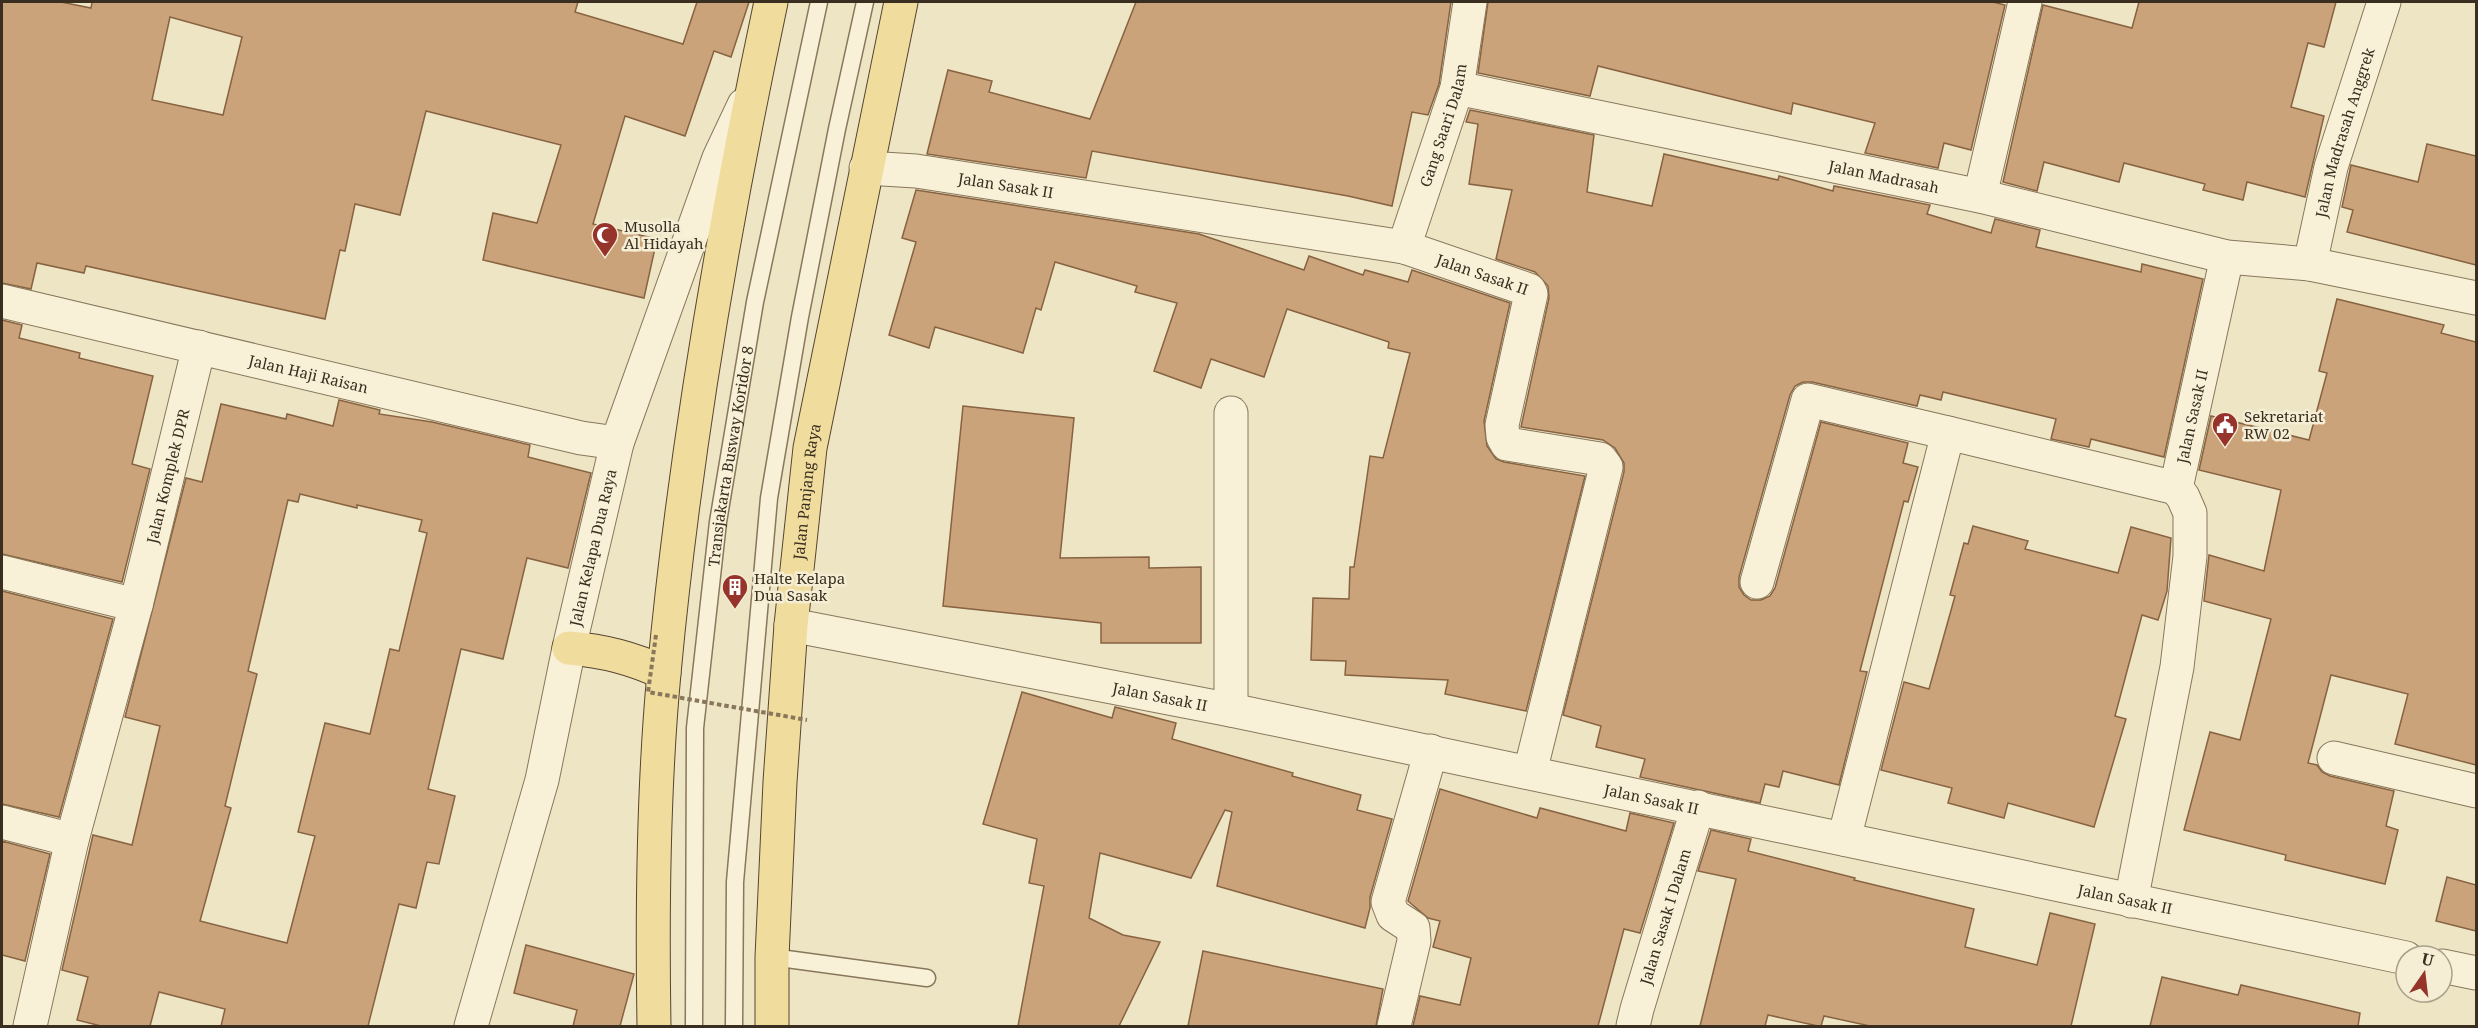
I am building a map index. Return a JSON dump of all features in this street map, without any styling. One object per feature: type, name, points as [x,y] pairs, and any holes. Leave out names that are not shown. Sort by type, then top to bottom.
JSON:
[{"type":"main road","points":[[654,1026],[652,924],[664,673],[696,405],[754,82],[771,2]]},
{"type":"main road","name":"Jalan Panjang Raya","points":[[772,1026],[772,957],[780,782],[791,625],[810,448],[901,2]]},
{"type":"main road","points":[[569,648],[598,650],[624,656],[664,673]]},
{"type":"street","name":"Gang Saari Dalam","points":[[1404,247],[1457,88],[1470,2]]},
{"type":"street","points":[[1980,196],[2025,2]]},
{"type":"street","name":"Jalan Madrasah Anggrek","points":[[2310,264],[2331,167],[2384,2]]},
{"type":"street","name":"Jalan Kelapa Dua Raya","points":[[471,1026],[542,780],[569,648],[617,443],[719,158],[754,82]]},
{"type":"street","name":"Jalan Madrasah","points":[[1457,88],[1980,196],[2227,257],[2310,264],[2476,298]]},
{"type":"street","name":"Jalan Sasak II","points":[[866,168],[916,171],[1404,247],[1530,290],[1503,425],[1503,437],[1507,444],[1600,459],[1606,467],[1530,772]]},
{"type":"street","name":"Jalan Sasak II","points":[[2176,488],[2227,257]]},
{"type":"street","name":"Jalan Haji Raisan","points":[[2,301],[581,438],[617,443]]},
{"type":"street","name":"Jalan Komplek DPR","points":[[30,1026],[72,840],[136,605],[199,347]]},
{"type":"street","points":[[1757,582],[1806,405],[1811,399],[2176,488],[2190,513],[2187,578],[2177,668],[2131,900]]},
{"type":"street","points":[[1231,413],[1231,710]]},
{"type":"street","points":[[1844,839],[1948,433]]},
{"type":"street","points":[[2,572],[136,605]]},
{"type":"street","name":"Jalan Sasak II","points":[[791,625],[1431,751],[2394,955]]},
{"type":"street","points":[[1394,1026],[1414,941],[1413,928],[1393,915],[1388,902],[1431,751]]},
{"type":"street","points":[[2334,758],[2476,791]]},
{"type":"street","name":"Jalan Sasak I Dalam","points":[[1634,1026],[1637,1009],[1698,807]]},
{"type":"street","points":[[2,822],[72,840]]},
{"type":"street","points":[[2454,968],[2476,973]]},
{"type":"lane","name":"Transjakarta Busway Koridor 8","points":[[694,1026],[695,728],[718,522],[755,302],[819,2]]},
{"type":"lane","points":[[734,1026],[735,882],[770,498],[800,317],[865,2]]},
{"type":"lane","points":[[772,957],[927,978]]},
{"type":"path","points":[[656,635],[648,692],[807,720]]},
{"type":"building","points":[[2,2],[61,2],[91,8],[92,2],[578,2],[575,12],[683,44],[697,2],[749,2],[731,57],[714,51],[685,136],[625,116],[593,224],[657,239],[644,298],[483,260],[493,213],[537,223],[561,145],[426,111],[400,215],[355,204],[345,251],[340,250],[325,319],[86,266],[84,273],[37,263],[31,289],[2,283]],"holes":[[[170,17],[242,37],[223,115],[152,100]]]},
{"type":"building","points":[[1136,2],[1451,2],[1439,84],[1428,115],[1412,112],[1392,206],[1348,196],[1092,151],[1086,178],[927,154],[948,70],[992,81],[989,92],[1090,119]]},
{"type":"building","points":[[1488,2],[1993,2],[2005,5],[1971,150],[1944,143],[1938,168],[1865,153],[1875,123],[1793,103],[1791,114],[1598,66],[1590,96],[1478,73]]},
{"type":"building","points":[[2139,2],[2336,2],[2324,47],[2308,43],[2291,107],[2324,116],[2305,197],[2247,182],[2243,200],[2203,190],[2205,184],[2124,163],[2119,182],[2044,162],[2037,191],[2003,182],[2043,5],[2132,28]]},
{"type":"building","points":[[1470,110],[1594,135],[1587,192],[1652,206],[1664,154],[1778,180],[1779,176],[1833,191],[1834,186],[1930,205],[1927,214],[1991,233],[1995,219],[2040,230],[2036,247],[2141,272],[2142,264],[2203,279],[2164,457],[2091,439],[2089,447],[2051,439],[2056,419],[1943,392],[1941,400],[1920,395],[1917,406],[1812,382],[1803,382],[1795,386],[1790,395],[1739,577],[1739,587],[1751,600],[1761,600],[1770,596],[1775,588],[1821,422],[1908,443],[1903,463],[1918,467],[1908,502],[1904,501],[1860,671],[1867,672],[1839,785],[1783,771],[1779,787],[1765,784],[1760,803],[1640,777],[1645,759],[1596,747],[1601,726],[1563,715],[1624,472],[1624,463],[1615,448],[1603,440],[1521,427],[1549,298],[1548,286],[1535,272],[1496,259],[1512,190],[1469,184],[1478,124],[1466,122]]},
{"type":"building","points":[[2427,144],[2476,156],[2476,265],[2347,232],[2353,210],[2342,207],[2351,165],[2418,182]]},
{"type":"building","points":[[916,190],[1199,234],[1304,270],[1309,256],[1363,275],[1365,270],[1408,282],[1412,270],[1510,303],[1484,421],[1487,446],[1496,459],[1504,462],[1585,476],[1526,711],[1445,694],[1448,680],[1345,675],[1346,661],[1311,660],[1313,598],[1349,599],[1350,567],[1354,567],[1370,456],[1383,458],[1410,353],[1388,348],[1389,342],[1287,309],[1264,377],[1211,359],[1201,388],[1154,371],[1177,303],[1135,292],[1137,286],[1055,262],[1041,310],[1036,308],[1023,353],[935,327],[929,348],[889,335],[916,242],[902,238]]},
{"type":"building","points":[[2337,299],[2444,325],[2441,333],[2476,342],[2476,765],[2395,744],[2408,694],[2331,675],[2308,763],[2317,765],[2322,772],[2330,776],[2394,791],[2386,826],[2398,830],[2385,884],[2285,860],[2286,855],[2184,830],[2210,732],[2240,740],[2271,619],[2204,601],[2209,555],[2264,571],[2281,490],[2199,470],[2211,416],[2309,440],[2327,373],[2319,371]]},
{"type":"building","points":[[2,320],[22,325],[19,338],[80,353],[79,358],[153,376],[132,464],[150,469],[122,582],[2,554]]},
{"type":"building","points":[[339,400],[380,410],[379,414],[432,422],[530,445],[528,457],[591,473],[568,568],[527,558],[503,659],[461,649],[428,789],[455,796],[439,864],[427,862],[416,908],[399,904],[368,1026],[221,1026],[225,1009],[159,992],[150,1026],[101,1026],[77,1020],[88,977],[62,970],[93,835],[132,845],[160,726],[125,717],[186,478],[202,482],[221,404],[286,419],[287,414],[333,426]],"holes":[[[300,494],[357,508],[357,505],[422,520],[419,531],[427,533],[399,651],[390,649],[370,734],[325,723],[298,832],[315,836],[287,943],[200,921],[231,808],[225,806],[257,674],[248,671],[288,500],[298,502]]]},
{"type":"building","points":[[963,406],[1074,418],[1060,558],[1149,557],[1149,568],[1201,567],[1201,643],[1101,643],[1101,623],[943,606]]},
{"type":"building","points":[[1973,526],[2028,541],[2025,549],[2118,573],[2131,527],[2171,538],[2167,591],[2158,620],[2142,615],[2115,716],[2126,719],[2094,827],[2008,803],[2004,818],[1948,803],[1952,788],[1881,770],[1904,682],[1929,689],[1955,596],[1950,595],[1964,543],[1968,544]]},
{"type":"building","points":[[2,591],[113,619],[59,817],[2,804]]},
{"type":"building","points":[[1022,692],[1112,718],[1115,707],[1176,723],[1172,739],[1361,795],[1357,810],[1392,819],[1370,897],[1365,928],[1217,886],[1232,812],[1225,810],[1191,878],[1100,853],[1089,918],[1123,935],[1160,942],[1119,1026],[1018,1026],[1044,886],[1029,883],[1037,839],[983,824]]},
{"type":"building","points":[[1440,789],[1537,818],[1540,808],[1626,831],[1630,813],[1674,823],[1640,933],[1624,929],[1598,1026],[1413,1026],[1420,996],[1460,1005],[1471,958],[1433,947],[1440,921],[1428,918],[1408,901]]},
{"type":"building","points":[[1711,830],[1751,839],[1748,851],[1974,909],[1965,947],[2037,965],[2050,913],[2095,924],[2071,1026],[1870,1026],[1824,1016],[1821,1026],[1818,1026],[1768,1015],[1765,1026],[1700,1026],[1736,879],[1698,871]]},
{"type":"building","points":[[2,841],[50,854],[25,961],[2,955]]},
{"type":"building","points":[[2447,877],[2476,885],[2476,931],[2436,921]]},
{"type":"building","points":[[526,945],[634,974],[620,1026],[573,1026],[577,1010],[514,993]]},
{"type":"building","points":[[1203,951],[1383,989],[1376,1026],[1188,1026]]},
{"type":"building","points":[[2162,977],[2238,995],[2241,985],[2360,1013],[2358,1026],[2150,1026]]},
{"type":"place","name":"Musolla Al Hidayah","points":[[605,258]]},
{"type":"place","name":"Sekretariat RW 02","points":[[2225,448]]},
{"type":"place","name":"Halte Kelapa Dua Sasak","points":[[735,610]]}]
